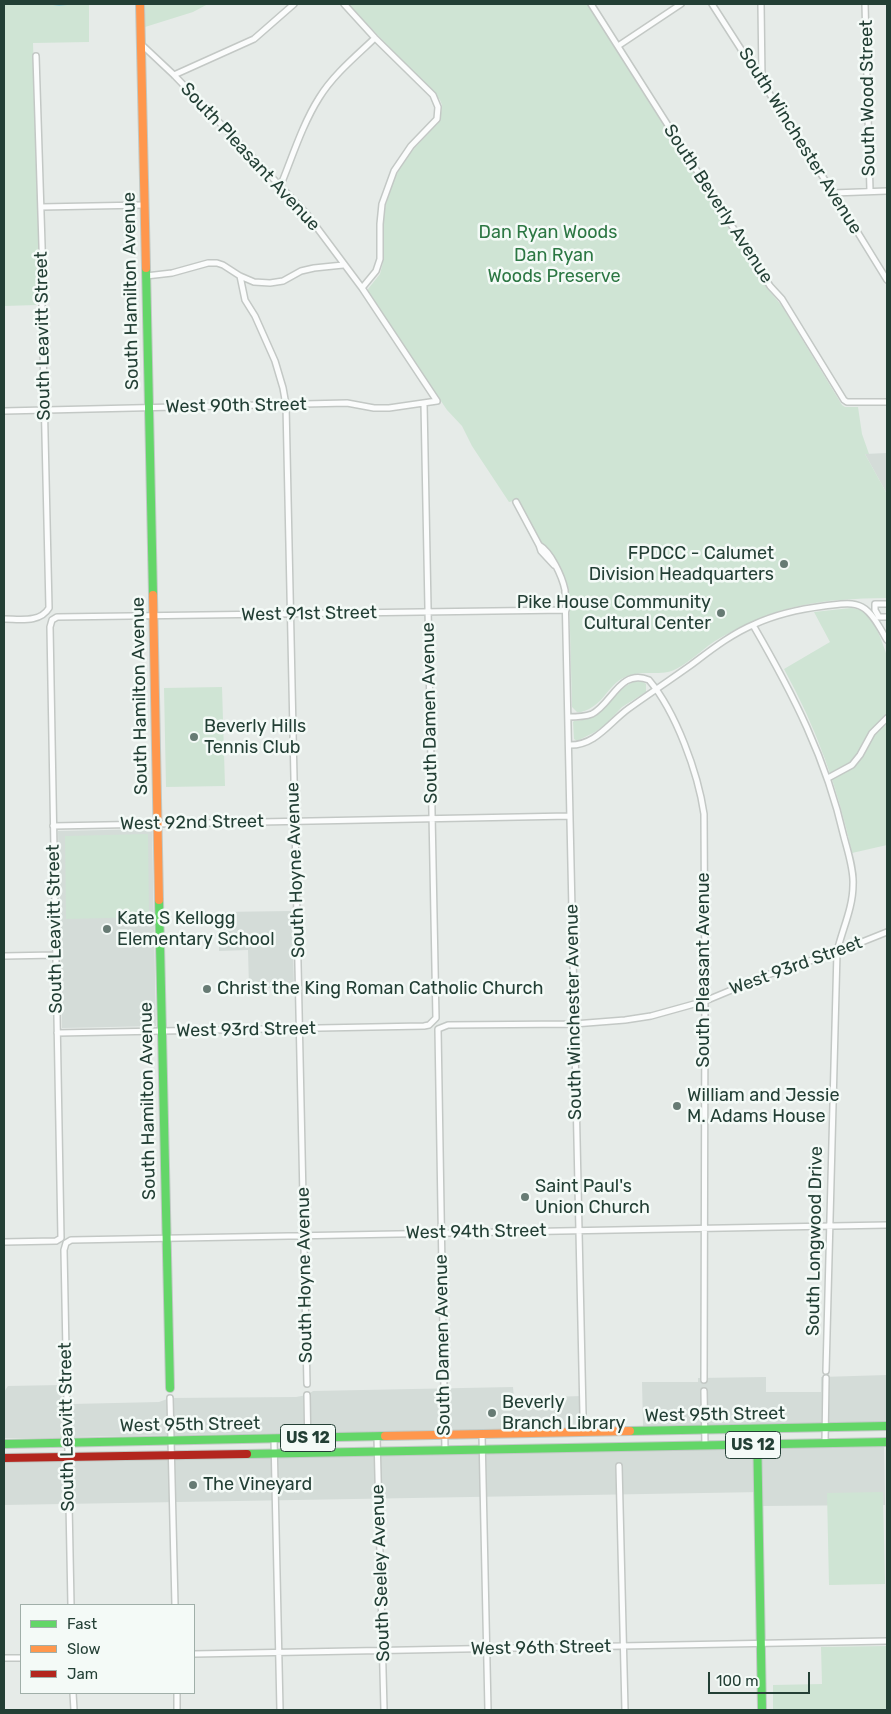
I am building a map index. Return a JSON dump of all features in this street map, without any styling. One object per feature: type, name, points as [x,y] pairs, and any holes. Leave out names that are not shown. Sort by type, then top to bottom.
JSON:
[{"type":"main road","name":"South Hamilton Avenue","points":[[140,4],[170,1388]]},
{"type":"main road","name":"West 95th Street","points":[[4,1444],[887,1426]]},
{"type":"main road","points":[[757,1429],[762,1710]]},
{"type":"main road","name":"West 95th Street","points":[[4,1458],[887,1442]]},
{"type":"street","points":[[174,75],[254,39],[294,4]]},
{"type":"street","points":[[344,4],[375,38],[433,95],[438,106],[437,119],[411,146],[394,171],[382,204],[380,259],[376,271],[362,288]]},
{"type":"street","name":"South Beverly Avenue","points":[[591,4],[770,286],[782,299],[844,400],[847,402],[887,402]]},
{"type":"street","points":[[618,46],[681,4]]},
{"type":"street","name":"South Winchester Avenue","points":[[712,4],[762,80],[887,280]]},
{"type":"street","points":[[761,4],[762,80]]},
{"type":"street","name":"South Wood Street","points":[[866,4],[870,192]]},
{"type":"street","points":[[280,187],[308,118],[319,97],[333,79],[375,38]]},
{"type":"street","name":"South Pleasant Avenue","points":[[140,44],[174,75],[306,213],[362,288],[437,401]]},
{"type":"street","name":"South Leavitt Street","points":[[4,619],[38,618],[45,614],[49,608],[36,56]]},
{"type":"street","points":[[833,193],[887,191]]},
{"type":"street","points":[[41,207],[144,205]]},
{"type":"street","points":[[146,276],[172,273],[208,263],[223,265],[254,282],[270,283],[283,280],[301,271],[343,265]]},
{"type":"street","name":"South Hoyne Avenue","points":[[240,276],[245,300],[255,316],[275,361],[284,388],[286,405],[307,1384]]},
{"type":"street","name":"West 90th Street","points":[[4,411],[347,403],[374,408],[389,408],[437,401]]},
{"type":"street","name":"South Damen Avenue","points":[[424,403],[437,1014],[433,1022]]},
{"type":"street","points":[[516,502],[539,545],[540,551],[555,566],[563,581],[566,590],[566,610]]},
{"type":"street","points":[[569,746],[577,746],[600,735],[626,710],[723,642],[753,624],[787,613],[839,604],[862,607],[869,612],[887,640]]},
{"type":"street","points":[[887,604],[875,604],[875,610],[879,616],[887,617]]},
{"type":"street","name":"South Winchester Avenue","points":[[566,610],[583,1414]]},
{"type":"street","name":"West 91st Street","points":[[52,620],[57,617],[566,610]]},
{"type":"street","name":"South Leavitt Street","points":[[52,620],[50,627],[59,1239]]},
{"type":"street","name":"South Longwood Drive","points":[[753,624],[800,710],[828,778],[839,816],[854,883],[852,900],[837,952],[826,1371]]},
{"type":"street","points":[[568,717],[583,717],[592,714],[601,708],[618,687],[629,680],[639,677],[645,678],[656,689]]},
{"type":"street","name":"South Pleasant Avenue","points":[[656,689],[679,730],[693,766],[704,814],[704,1380]]},
{"type":"street","points":[[828,778],[852,765],[860,756],[872,733],[887,718]]},
{"type":"street","name":"West 92nd Street","points":[[54,826],[570,816]]},
{"type":"street","name":"West 93rd Street","points":[[438,1029],[448,1026],[574,1024],[651,1016],[705,1001],[770,974],[837,952],[887,932]]},
{"type":"street","points":[[4,956],[56,955]]},
{"type":"street","name":"West 93rd Street","points":[[57,1033],[424,1026],[433,1022]]},
{"type":"street","name":"South Damen Avenue","points":[[438,1029],[445,1450]]},
{"type":"street","name":"West 94th Street","points":[[66,1243],[71,1240],[887,1225]]},
{"type":"street","points":[[4,1242],[59,1239],[64,1250]]},
{"type":"street","name":"South Leavitt Street","points":[[66,1243],[64,1250],[71,1604]]},
{"type":"street","points":[[825,1443],[826,1378]]},
{"type":"street","points":[[704,1391],[705,1446]]},
{"type":"street","points":[[307,1396],[308,1452]]},
{"type":"street","points":[[170,1398],[175,1604]]},
{"type":"street","points":[[482,1435],[488,1710]]},
{"type":"street","name":"South Seeley Avenue","points":[[377,1437],[384,1710]]},
{"type":"street","points":[[274,1438],[280,1710]]},
{"type":"street","points":[[618,1466],[625,1710]]},
{"type":"street","name":"West 96th Street","points":[[195,1654],[887,1641]]},
{"type":"street","points":[[4,1658],[20,1658]]},
{"type":"street","points":[[73,1694],[74,1710]]},
{"type":"street","points":[[176,1694],[177,1710]]},
{"type":"shaded area","points":[[887,453],[887,494],[865,454]]},
{"type":"shaded area","name":"Kate S Kellogg Elementary School","points":[[152,829],[156,1026],[62,1028],[58,831]]},
{"type":"shaded area","points":[[292,911],[294,988],[249,988],[248,950],[219,951],[219,912]]},
{"type":"shaded area","points":[[887,1375],[887,1422],[643,1426],[642,1382],[698,1382],[698,1378],[766,1377],[766,1392],[821,1392],[821,1377]]},
{"type":"shaded area","points":[[61,1385],[63,1438],[4,1438],[4,1392],[8,1386]]},
{"type":"shaded area","points":[[513,1387],[514,1398],[583,1396],[583,1428],[71,1437],[71,1404],[159,1402],[170,1398],[296,1397],[307,1395],[313,1391]]},
{"type":"shaded area","points":[[884,1445],[885,1505],[763,1506],[762,1492],[4,1505],[4,1462]]},
{"type":"green space","points":[[4,4],[89,4],[89,42],[33,43],[40,277],[37,305],[4,306]]},
{"type":"green space","points":[[144,4],[208,4],[193,12],[145,27]]},
{"type":"green space","name":"Dan Ryan Woods","points":[[348,4],[587,4],[766,287],[782,306],[842,405],[845,407],[858,407],[862,434],[869,454],[865,454],[887,494],[887,598],[820,602],[781,611],[741,627],[720,638],[676,669],[625,677],[613,685],[600,701],[589,709],[577,712],[572,707],[569,591],[567,583],[553,555],[538,539],[518,500],[509,502],[472,446],[462,426],[447,410],[368,292],[368,289],[380,274],[383,262],[384,213],[388,195],[396,175],[408,155],[440,121],[442,105],[440,100]]},
{"type":"green space","points":[[851,608],[866,613],[873,621],[887,656],[887,845],[852,853],[840,805],[825,758],[796,691],[784,669],[830,642],[814,612]]},
{"type":"green space","points":[[636,681],[646,684],[646,692],[622,707],[605,725],[595,732],[577,741],[574,739],[574,721],[588,719],[597,714],[623,689]]},
{"type":"green space","name":"Beverly Hills Tennis Club","points":[[222,687],[225,786],[166,787],[164,688]]},
{"type":"green space","points":[[148,834],[149,917],[66,919],[65,836]]},
{"type":"green space","points":[[883,1492],[885,1584],[829,1585],[827,1493]]},
{"type":"green space","points":[[887,1646],[887,1710],[773,1710],[773,1685],[822,1684],[821,1647]]},
{"type":"waterway","points":[[53,4],[67,4]]},
{"type":"traffic: fast","points":[[146,268],[153,595]]},
{"type":"traffic: fast","points":[[159,900],[170,1388]]},
{"type":"traffic: fast","points":[[630,1431],[887,1426]]},
{"type":"traffic: fast","points":[[757,1429],[762,1710]]},
{"type":"traffic: fast","points":[[4,1444],[385,1436]]},
{"type":"traffic: fast","points":[[247,1454],[887,1442]]},
{"type":"traffic: slow","points":[[140,4],[146,268]]},
{"type":"traffic: slow","points":[[153,595],[159,900]]},
{"type":"traffic: slow","points":[[385,1436],[630,1431]]},
{"type":"traffic: jam","points":[[4,1458],[247,1454]]},
{"type":"place","name":"FPDCC - Calumet Division Headquarters","points":[[784,564]]},
{"type":"place","name":"Pike House Community Cultural Center","points":[[721,613]]},
{"type":"place","name":"Beverly Hills Tennis Club","points":[[194,737]]},
{"type":"place","name":"Kate S Kellogg Elementary School","points":[[107,929]]},
{"type":"place","name":"Christ the King Roman Catholic Church","points":[[207,989]]},
{"type":"place","name":"William and Jessie M. Adams House","points":[[677,1106]]},
{"type":"place","name":"Saint Paul's Union Church","points":[[525,1197]]},
{"type":"place","name":"Beverly Branch Library","points":[[492,1413]]},
{"type":"place","name":"The Vineyard","points":[[193,1485]]},
{"type":"park label","name":"Dan Ryan Woods Preserve","points":[[554,266]]}]
